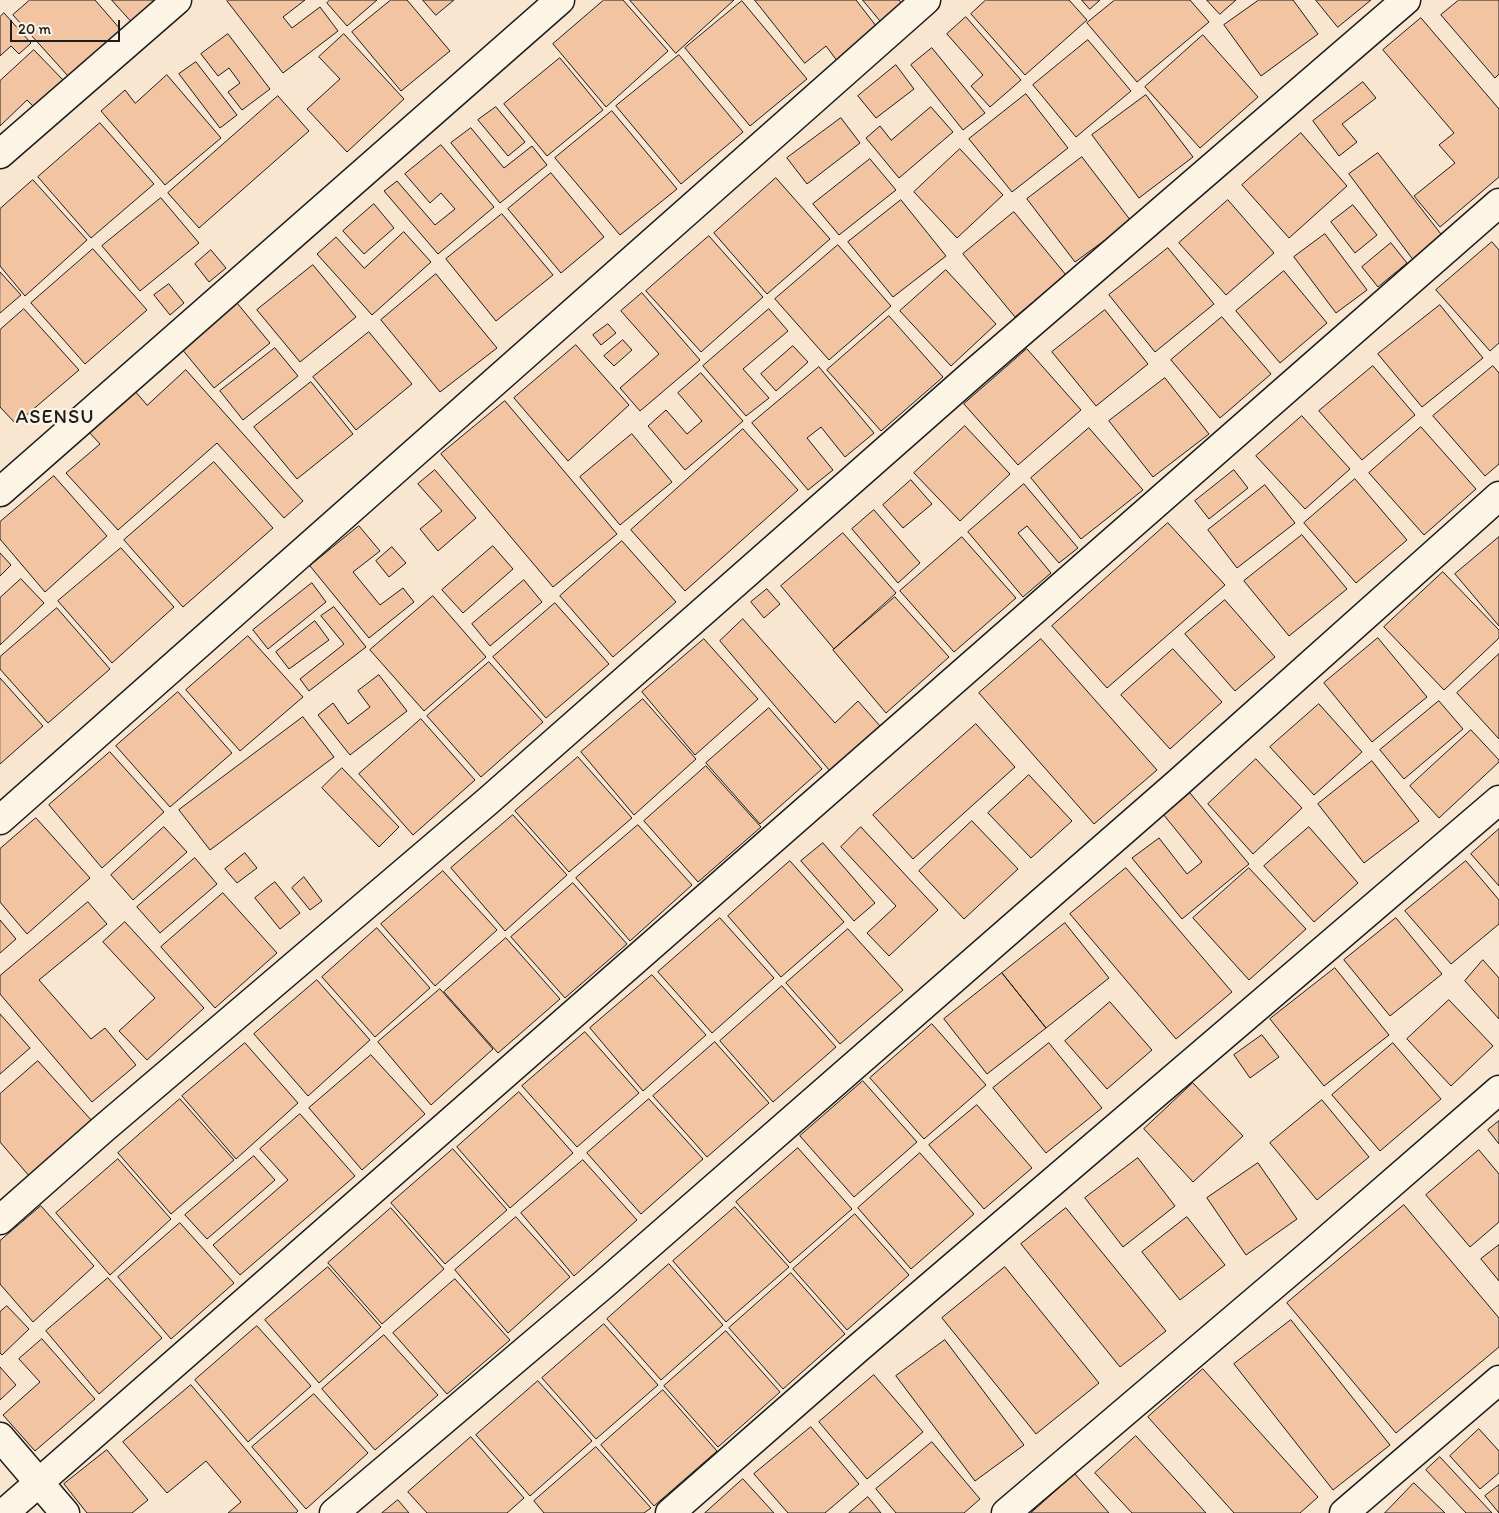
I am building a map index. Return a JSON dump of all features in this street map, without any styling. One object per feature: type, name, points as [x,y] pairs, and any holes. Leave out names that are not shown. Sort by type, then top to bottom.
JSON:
[{"type":"street","points":[[0,154],[177,0]]},
{"type":"street","points":[[0,492],[560,0]]},
{"type":"street","points":[[0,820],[926,0]]},
{"type":"street","points":[[0,1220],[110,1123],[488,801],[976,371],[1406,0]]},
{"type":"street","points":[[4,1513],[1499,203]]},
{"type":"street","points":[[334,1513],[598,1290],[1178,783],[1499,496]]},
{"type":"street","points":[[670,1513],[856,1350],[1499,800]]},
{"type":"street","points":[[1006,1513],[1314,1251],[1499,1090]]},
{"type":"street","points":[[1344,1513],[1499,1380]]},
{"type":"street","points":[[0,1437],[65,1513]]},
{"type":"building","points":[[30,0],[95,0],[121,30],[68,76],[13,15]]},
{"type":"building","points":[[112,0],[157,0],[132,22]]},
{"type":"building","points":[[228,0],[305,0],[283,17],[292,28],[320,7],[338,31],[283,73]]},
{"type":"building","points":[[330,0],[377,0],[347,26],[327,3]]},
{"type":"building","points":[[391,0],[407,0],[450,51],[401,91],[352,32]]},
{"type":"building","points":[[423,0],[454,0],[436,15]]},
{"type":"building","points":[[604,0],[623,0],[668,51],[606,107],[553,44]]},
{"type":"building","points":[[630,0],[734,0],[676,53]]},
{"type":"building","points":[[755,0],[856,0],[880,31],[838,62],[826,46],[805,63]]},
{"type":"building","points":[[863,0],[899,0],[905,7],[883,24]]},
{"type":"building","points":[[986,0],[1069,0],[1087,20],[1025,75],[971,14]]},
{"type":"building","points":[[1082,0],[1100,0],[1090,9]]},
{"type":"building","points":[[1115,0],[1190,0],[1209,22],[1137,82],[1087,23]]},
{"type":"building","points":[[1207,0],[1236,0],[1220,14]]},
{"type":"building","points":[[1259,0],[1293,0],[1318,34],[1261,76],[1224,25]]},
{"type":"building","points":[[1316,0],[1371,0],[1338,27]]},
{"type":"building","points":[[1459,0],[1499,0],[1499,74],[1495,78],[1441,15]]},
{"type":"building","points":[[742,1],[807,79],[750,126],[685,48]]},
{"type":"building","points":[[4,13],[31,43],[19,54],[11,46],[0,56],[0,17]]},
{"type":"building","points":[[966,17],[1021,80],[990,107],[971,86],[983,75],[947,34]]},
{"type":"building","points":[[1421,18],[1499,109],[1499,177],[1440,227],[1414,196],[1455,163],[1439,145],[1454,133],[1383,50]]},
{"type":"building","points":[[228,34],[270,89],[242,110],[228,92],[240,83],[229,68],[218,76],[201,54]]},
{"type":"building","points":[[344,34],[404,99],[347,152],[307,109],[340,79],[319,57]]},
{"type":"building","points":[[1203,35],[1258,97],[1200,148],[1145,87]]},
{"type":"building","points":[[1088,40],[1131,91],[1076,137],[1033,85]]},
{"type":"building","points":[[932,48],[985,113],[963,130],[911,65]]},
{"type":"building","points":[[34,50],[64,81],[35,108],[27,100],[0,126],[0,81]]},
{"type":"building","points":[[679,55],[743,132],[681,184],[616,106]]},
{"type":"building","points":[[560,58],[603,110],[547,156],[504,104]]},
{"type":"building","points":[[196,62],[237,115],[220,128],[179,74]]},
{"type":"building","points":[[896,65],[914,89],[876,118],[858,96]]},
{"type":"building","points":[[167,75],[221,138],[165,185],[101,111],[125,90],[135,103]]},
{"type":"building","points":[[1363,82],[1376,98],[1342,124],[1357,142],[1339,156],[1313,121]]},
{"type":"building","points":[[1026,94],[1068,148],[1012,192],[969,139]]},
{"type":"building","points":[[1146,95],[1193,157],[1139,198],[1092,135]]},
{"type":"building","points":[[278,96],[309,131],[199,228],[168,193]]},
{"type":"building","points":[[496,107],[525,142],[508,156],[478,120]]},
{"type":"building","points":[[931,107],[953,132],[899,178],[866,138],[880,126],[891,140]]},
{"type":"building","points":[[612,111],[677,189],[620,235],[555,158]]},
{"type":"building","points":[[841,118],[860,143],[807,184],[787,158]]},
{"type":"building","points":[[100,123],[154,184],[91,238],[38,177]]},
{"type":"building","points":[[471,128],[504,168],[532,146],[547,165],[500,203],[451,143]]},
{"type":"building","points":[[1301,133],[1347,186],[1289,238],[1242,185]]},
{"type":"building","points":[[441,145],[494,207],[438,254],[384,191],[397,181],[435,225],[455,209],[441,193],[430,203],[405,174]]},
{"type":"building","points":[[960,149],[1003,195],[957,238],[914,192]]},
{"type":"building","points":[[1378,153],[1444,238],[1414,261],[1349,174]]},
{"type":"building","points":[[1082,157],[1131,221],[1075,262],[1027,199]]},
{"type":"building","points":[[870,159],[896,190],[839,235],[813,204]]},
{"type":"building","points":[[551,173],[604,237],[561,273],[508,209]]},
{"type":"building","points":[[776,178],[830,239],[767,294],[714,233]]},
{"type":"building","points":[[33,180],[87,240],[25,296],[0,266],[0,209]]},
{"type":"building","points":[[161,198],[199,243],[140,291],[102,246]]},
{"type":"building","points":[[901,200],[946,256],[893,297],[848,242]]},
{"type":"building","points":[[1228,200],[1274,253],[1226,295],[1179,243]]},
{"type":"building","points":[[374,204],[394,228],[364,254],[343,231]]},
{"type":"building","points":[[1353,205],[1377,235],[1355,253],[1331,222]]},
{"type":"building","points":[[1014,212],[1066,275],[1015,317],[963,254]]},
{"type":"building","points":[[502,214],[553,275],[496,321],[446,259]]},
{"type":"building","points":[[404,232],[431,262],[372,315],[317,254],[336,237],[364,268]]},
{"type":"building","points":[[1325,234],[1367,290],[1336,313],[1294,257]]},
{"type":"building","points":[[709,236],[763,297],[701,352],[646,291]]},
{"type":"building","points":[[1492,242],[1499,250],[1499,343],[1490,351],[1436,290]]},
{"type":"building","points":[[1391,243],[1407,263],[1378,287],[1362,267]]},
{"type":"building","points":[[838,245],[891,306],[829,360],[775,299]]},
{"type":"building","points":[[1168,248],[1214,304],[1155,352],[1109,295]]},
{"type":"building","points":[[93,249],[147,310],[85,364],[31,303]]},
{"type":"building","points":[[211,250],[226,268],[209,282],[195,264]]},
{"type":"building","points":[[313,265],[356,317],[300,362],[257,310]]},
{"type":"building","points":[[946,270],[996,324],[951,366],[900,311]]},
{"type":"building","points":[[1284,271],[1327,323],[1280,363],[1236,311]]},
{"type":"building","points":[[0,272],[21,295],[0,313]]},
{"type":"building","points":[[436,274],[497,348],[440,392],[381,320]]},
{"type":"building","points":[[169,284],[184,303],[170,315],[154,295]]},
{"type":"building","points":[[642,293],[700,360],[640,411],[620,388],[659,354],[621,311]]},
{"type":"building","points":[[237,303],[270,343],[214,388],[181,348]]},
{"type":"building","points":[[1440,305],[1483,358],[1422,407],[1378,354]]},
{"type":"building","points":[[24,309],[79,370],[16,424],[0,407],[0,330]]},
{"type":"building","points":[[769,309],[788,331],[743,369],[769,398],[746,416],[703,366]]},
{"type":"building","points":[[1105,310],[1148,364],[1096,406],[1052,352]]},
{"type":"building","points":[[889,316],[943,377],[881,431],[827,370]]},
{"type":"building","points":[[1222,317],[1271,374],[1220,418],[1171,360]]},
{"type":"building","points":[[608,324],[616,333],[601,345],[593,335]]},
{"type":"building","points":[[369,332],[412,384],[356,430],[313,377]]},
{"type":"building","points":[[623,340],[632,350],[614,366],[604,356]]},
{"type":"building","points":[[576,345],[629,405],[568,461],[514,398]]},
{"type":"building","points":[[793,346],[808,362],[776,391],[761,374]]},
{"type":"building","points":[[275,348],[298,376],[243,420],[220,391]]},
{"type":"building","points":[[1027,349],[1081,410],[1018,465],[964,404]]},
{"type":"building","points":[[1373,366],[1415,415],[1362,460],[1319,411]]},
{"type":"building","points":[[1493,366],[1499,373],[1499,464],[1485,476],[1433,416]]},
{"type":"building","points":[[819,367],[874,433],[845,457],[821,427],[807,438],[833,470],[808,490],[752,423]]},
{"type":"building","points":[[186,370],[303,501],[284,518],[217,443],[118,530],[66,473],[100,444],[88,431],[134,390],[147,405]]},
{"type":"building","points":[[701,373],[743,421],[685,470],[648,426],[666,410],[687,434],[702,421],[678,393]]},
{"type":"building","points":[[1165,378],[1209,434],[1153,477],[1109,421]]},
{"type":"building","points":[[311,382],[353,434],[297,479],[254,427]]},
{"type":"building","points":[[505,401],[617,534],[553,587],[441,454]]},
{"type":"building","points":[[1302,416],[1350,469],[1305,509],[1256,456]]},
{"type":"building","points":[[965,426],[1010,474],[960,521],[914,473]]},
{"type":"building","points":[[1421,427],[1476,489],[1424,535],[1369,473]]},
{"type":"building","points":[[1089,428],[1143,490],[1081,539],[1031,478]]},
{"type":"building","points":[[743,429],[798,490],[685,591],[631,530]]},
{"type":"building","points":[[632,434],[672,482],[620,525],[580,477]]},
{"type":"building","points":[[214,462],[273,528],[183,607],[124,540]]},
{"type":"building","points":[[435,470],[476,518],[438,551],[420,529],[442,511],[418,484]]},
{"type":"building","points":[[1234,470],[1248,488],[1209,519],[1195,501]]},
{"type":"building","points":[[54,476],[107,536],[45,592],[0,539],[0,522]]},
{"type":"building","points":[[1355,479],[1407,540],[1356,583],[1304,523]]},
{"type":"building","points":[[911,480],[932,504],[903,528],[883,505]]},
{"type":"building","points":[[1024,484],[1078,548],[1059,563],[1027,526],[1018,533],[1051,573],[1023,597],[968,532]]},
{"type":"building","points":[[1265,485],[1295,523],[1237,568],[1208,530]]},
{"type":"building","points":[[874,510],[920,563],[898,583],[852,529]]},
{"type":"building","points":[[1168,523],[1225,585],[1107,688],[1052,626]]},
{"type":"building","points":[[359,526],[380,551],[353,572],[380,605],[403,588],[414,602],[369,638],[310,566]]},
{"type":"building","points":[[843,533],[896,593],[834,649],[781,586]]},
{"type":"building","points":[[1302,535],[1347,589],[1289,636],[1244,581]]},
{"type":"building","points":[[962,537],[1016,598],[954,652],[900,591]]},
{"type":"building","points":[[1499,537],[1499,626],[1455,574]]},
{"type":"building","points":[[622,541],[676,602],[613,657],[560,596]]},
{"type":"building","points":[[493,546],[513,569],[463,613],[442,590]]},
{"type":"building","points":[[392,547],[406,563],[389,577],[376,561]]},
{"type":"building","points":[[121,548],[174,607],[112,663],[58,601]]},
{"type":"building","points":[[0,553],[11,565],[0,576]]},
{"type":"building","points":[[1443,572],[1499,630],[1499,638],[1444,690],[1384,627]]},
{"type":"building","points":[[21,579],[44,603],[0,645],[0,598]]},
{"type":"building","points":[[524,580],[542,602],[490,646],[472,624]]},
{"type":"building","points":[[312,583],[326,602],[268,649],[253,630]]},
{"type":"building","points":[[767,589],[780,604],[764,618],[751,602]]},
{"type":"building","points":[[433,596],[486,657],[424,711],[370,650]]},
{"type":"building","points":[[895,597],[949,657],[886,713],[833,650]]},
{"type":"building","points":[[1225,600],[1275,657],[1235,691],[1185,634]]},
{"type":"building","points":[[555,603],[609,664],[546,718],[493,657]]},
{"type":"building","points":[[334,607],[366,647],[309,691],[300,679],[344,644],[321,616]]},
{"type":"building","points":[[57,608],[110,669],[48,723],[0,669],[0,657]]},
{"type":"building","points":[[743,619],[835,723],[858,701],[880,726],[830,771],[720,641]]},
{"type":"building","points":[[315,621],[329,640],[289,669],[276,652]]},
{"type":"building","points":[[248,636],[303,697],[240,751],[186,690]]},
{"type":"building","points":[[1378,638],[1427,697],[1372,742],[1324,683]]},
{"type":"building","points":[[704,639],[758,699],[695,755],[642,692]]},
{"type":"building","points":[[1041,639],[1157,770],[1094,824],[979,693]]},
{"type":"building","points":[[1173,649],[1222,702],[1170,749],[1121,695]]},
{"type":"building","points":[[1499,654],[1499,739],[1457,693]]},
{"type":"building","points":[[489,662],[543,722],[481,777],[427,716]]},
{"type":"building","points":[[379,675],[407,711],[350,755],[318,715],[333,703],[348,724],[370,707],[358,691]]},
{"type":"building","points":[[0,678],[43,726],[0,764]]},
{"type":"building","points":[[178,692],[232,753],[170,807],[116,746]]},
{"type":"building","points":[[643,699],[696,759],[634,815],[581,752]]},
{"type":"building","points":[[1439,701],[1463,729],[1404,779],[1380,750]]},
{"type":"building","points":[[1319,704],[1362,752],[1314,795],[1270,747]]},
{"type":"building","points":[[769,708],[822,769],[760,824],[706,763]]},
{"type":"building","points":[[303,717],[334,757],[210,850],[179,810]]},
{"type":"building","points":[[421,719],[475,780],[413,835],[359,774]]},
{"type":"building","points":[[976,724],[1015,767],[913,859],[873,815]]},
{"type":"building","points":[[1471,730],[1499,762],[1439,818],[1410,786]]},
{"type":"building","points":[[110,752],[164,812],[102,868],[49,805]]},
{"type":"building","points":[[578,757],[632,818],[569,872],[515,811]]},
{"type":"building","points":[[1256,759],[1302,808],[1253,854],[1208,804]]},
{"type":"building","points":[[1372,761],[1419,821],[1364,863],[1318,804]]},
{"type":"building","points":[[706,766],[761,827],[698,882],[644,821]]},
{"type":"building","points":[[342,768],[399,827],[379,847],[322,788]]},
{"type":"building","points":[[1029,775],[1072,821],[1031,858],[988,813]]},
{"type":"building","points":[[1190,793],[1249,864],[1182,919],[1132,858],[1159,838],[1187,874],[1202,862],[1163,814]]},
{"type":"building","points":[[513,815],[567,875],[505,931],[451,868]]},
{"type":"building","points":[[36,818],[90,878],[27,934],[0,902],[0,849]]},
{"type":"building","points":[[972,821],[1018,869],[964,919],[919,871]]},
{"type":"building","points":[[638,825],[692,885],[630,941],[576,878]]},
{"type":"building","points":[[164,827],[187,852],[133,900],[111,875]]},
{"type":"building","points":[[861,827],[938,910],[889,956],[867,933],[896,906],[841,847]]},
{"type":"building","points":[[1309,827],[1358,883],[1314,922],[1264,866]]},
{"type":"building","points":[[1499,829],[1499,886],[1471,854]]},
{"type":"building","points":[[823,843],[875,903],[854,921],[801,861]]},
{"type":"building","points":[[245,853],[257,868],[237,883],[225,869]]},
{"type":"building","points":[[195,858],[217,884],[160,933],[137,907]]},
{"type":"building","points":[[790,861],[844,922],[781,977],[728,916]]},
{"type":"building","points":[[1466,861],[1499,900],[1499,924],[1451,964],[1405,911]]},
{"type":"building","points":[[1126,868],[1232,992],[1176,1039],[1070,914]]},
{"type":"building","points":[[1249,868],[1306,929],[1249,980],[1193,918]]},
{"type":"building","points":[[443,871],[497,930],[435,986],[381,924]]},
{"type":"building","points":[[304,877],[322,901],[310,910],[292,888]]},
{"type":"building","points":[[275,882],[300,913],[280,929],[255,898]]},
{"type":"building","points":[[573,883],[627,944],[565,998],[511,937]]},
{"type":"building","points":[[223,893],[277,953],[215,1008],[161,947]]},
{"type":"building","points":[[88,902],[107,924],[39,980],[91,1039],[105,1028],[136,1065],[92,1102],[0,994],[0,976]]},
{"type":"building","points":[[720,918],[774,978],[712,1033],[658,972]]},
{"type":"building","points":[[1396,918],[1442,974],[1390,1016],[1344,960]]},
{"type":"building","points":[[0,920],[16,939],[0,953]]},
{"type":"building","points":[[125,922],[204,1008],[147,1060],[119,1031],[155,998],[103,942]]},
{"type":"building","points":[[1065,923],[1109,978],[1046,1028],[1002,973]]},
{"type":"building","points":[[377,928],[430,988],[375,1037],[322,977]]},
{"type":"building","points":[[848,929],[903,990],[840,1044],[786,983]]},
{"type":"building","points":[[506,938],[560,999],[498,1053],[444,992]]},
{"type":"building","points":[[1483,960],[1499,978],[1499,1019],[1465,981]]},
{"type":"building","points":[[1335,968],[1389,1035],[1324,1086],[1270,1019]]},
{"type":"building","points":[[1002,973],[1046,1028],[987,1074],[944,1019]]},
{"type":"building","points":[[652,975],[706,1035],[643,1091],[590,1028]]},
{"type":"building","points":[[317,980],[370,1040],[308,1096],[254,1034]]},
{"type":"building","points":[[782,986],[836,1047],[773,1102],[720,1041]]},
{"type":"building","points":[[440,989],[493,1049],[431,1105],[378,1042]]},
{"type":"building","points":[[1449,1000],[1493,1046],[1451,1086],[1407,1039]]},
{"type":"building","points":[[1110,1002],[1152,1050],[1107,1089],[1065,1041]]},
{"type":"building","points":[[0,1014],[30,1048],[0,1074]]},
{"type":"building","points":[[932,1024],[986,1085],[924,1139],[870,1078]]},
{"type":"building","points":[[585,1032],[639,1093],[577,1147],[522,1086]]},
{"type":"building","points":[[1262,1035],[1279,1057],[1250,1078],[1234,1055]]},
{"type":"building","points":[[715,1042],[769,1103],[707,1157],[653,1096]]},
{"type":"building","points":[[245,1043],[298,1103],[236,1159],[182,1096]]},
{"type":"building","points":[[1049,1043],[1102,1108],[1046,1153],[993,1088]]},
{"type":"building","points":[[1393,1043],[1441,1099],[1380,1151],[1332,1095]]},
{"type":"building","points":[[371,1055],[425,1114],[362,1170],[309,1108]]},
{"type":"building","points":[[38,1061],[92,1121],[30,1177],[0,1142],[0,1094]]},
{"type":"building","points":[[863,1081],[917,1142],[854,1197],[800,1136]]},
{"type":"building","points":[[1193,1083],[1243,1136],[1193,1182],[1144,1129]]},
{"type":"building","points":[[519,1092],[573,1153],[510,1208],[457,1147]]},
{"type":"building","points":[[180,1099],[234,1160],[171,1214],[118,1153]]},
{"type":"building","points":[[649,1099],[703,1159],[641,1214],[587,1153]]},
{"type":"building","points":[[1322,1100],[1369,1157],[1317,1200],[1270,1143]]},
{"type":"building","points":[[977,1105],[1032,1168],[984,1209],[929,1145]]},
{"type":"building","points":[[300,1114],[355,1176],[240,1275],[213,1245],[288,1180],[260,1149]]},
{"type":"building","points":[[1499,1121],[1499,1144],[1488,1130]]},
{"type":"building","points":[[798,1148],[852,1209],[790,1263],[736,1202]]},
{"type":"building","points":[[453,1149],[507,1210],[445,1264],[391,1203]]},
{"type":"building","points":[[1479,1150],[1499,1174],[1499,1222],[1470,1247],[1426,1195]]},
{"type":"building","points":[[920,1153],[974,1214],[911,1269],[858,1208]]},
{"type":"building","points":[[254,1156],[275,1180],[207,1239],[185,1215]]},
{"type":"building","points":[[1138,1158],[1175,1206],[1123,1247],[1085,1198]]},
{"type":"building","points":[[118,1159],[171,1219],[110,1275],[56,1213]]},
{"type":"building","points":[[583,1160],[637,1220],[574,1276],[521,1213]]},
{"type":"building","points":[[1258,1163],[1297,1219],[1246,1255],[1207,1198]]},
{"type":"building","points":[[1404,1205],[1499,1318],[1499,1347],[1396,1433],[1287,1303]]},
{"type":"building","points":[[41,1206],[94,1266],[33,1322],[0,1284],[0,1241]]},
{"type":"building","points":[[735,1207],[789,1267],[726,1322],[673,1261]]},
{"type":"building","points":[[391,1208],[444,1269],[382,1324],[328,1263]]},
{"type":"building","points":[[1066,1208],[1166,1331],[1120,1367],[1021,1244]]},
{"type":"building","points":[[855,1214],[909,1275],[847,1330],[793,1269]]},
{"type":"building","points":[[516,1217],[570,1277],[508,1333],[455,1270]]},
{"type":"building","points":[[1187,1217],[1225,1265],[1180,1300],[1142,1252]]},
{"type":"building","points":[[180,1223],[234,1283],[171,1339],[118,1277]]},
{"type":"building","points":[[1499,1245],[1499,1281],[1481,1259]]},
{"type":"building","points":[[669,1264],[723,1325],[661,1380],[607,1319]]},
{"type":"building","points":[[328,1267],[381,1327],[319,1383],[265,1320]]},
{"type":"building","points":[[1005,1267],[1099,1383],[1036,1434],[942,1318]]},
{"type":"building","points":[[791,1273],[845,1334],[783,1389],[729,1328]]},
{"type":"building","points":[[108,1278],[162,1338],[99,1394],[46,1331]]},
{"type":"building","points":[[455,1279],[510,1340],[447,1394],[393,1333]]},
{"type":"building","points":[[7,1306],[29,1329],[2,1355],[0,1353],[0,1312]]},
{"type":"building","points":[[1291,1320],[1390,1445],[1333,1490],[1234,1364]]},
{"type":"building","points":[[604,1324],[658,1385],[596,1439],[542,1378]]},
{"type":"building","points":[[257,1326],[311,1386],[248,1442],[195,1380]]},
{"type":"building","points":[[726,1331],[780,1392],[718,1447],[664,1386]]},
{"type":"building","points":[[384,1335],[438,1395],[375,1450],[322,1389]]},
{"type":"building","points":[[42,1339],[95,1399],[35,1451],[3,1415],[40,1382],[19,1359]]},
{"type":"building","points":[[945,1340],[1024,1445],[975,1481],[896,1376]]},
{"type":"building","points":[[0,1367],[16,1385],[0,1400]]},
{"type":"building","points":[[1203,1369],[1318,1497],[1300,1513],[1234,1513],[1148,1417]]},
{"type":"building","points":[[874,1375],[923,1432],[867,1479],[819,1422]]},
{"type":"building","points":[[538,1381],[592,1441],[530,1496],[476,1435]]},
{"type":"building","points":[[191,1385],[298,1511],[296,1513],[228,1513],[241,1502],[206,1461],[167,1493],[123,1442]]},
{"type":"building","points":[[663,1390],[717,1451],[654,1506],[601,1445]]},
{"type":"building","points":[[314,1394],[368,1453],[306,1509],[252,1447]]},
{"type":"building","points":[[811,1427],[859,1484],[825,1513],[788,1513],[754,1474]]},
{"type":"building","points":[[1479,1429],[1499,1451],[1499,1473],[1480,1489],[1450,1456]]},
{"type":"building","points":[[1136,1436],[1206,1513],[1132,1513],[1095,1473]]},
{"type":"building","points":[[471,1437],[524,1498],[507,1513],[427,1513],[408,1492]]},
{"type":"building","points":[[932,1442],[980,1499],[964,1513],[896,1513],[876,1489]]},
{"type":"building","points":[[596,1447],[651,1508],[644,1513],[544,1513],[534,1501]]},
{"type":"building","points":[[107,1450],[148,1500],[132,1513],[87,1513],[64,1484]]},
{"type":"building","points":[[1440,1457],[1492,1513],[1466,1513],[1426,1470]]},
{"type":"building","points":[[1075,1474],[1109,1513],[1031,1513]]},
{"type":"building","points":[[743,1479],[774,1513],[705,1513]]},
{"type":"building","points":[[1414,1483],[1445,1513],[1385,1513]]},
{"type":"building","points":[[1499,1485],[1499,1513],[1485,1496]]},
{"type":"building","points":[[868,1497],[881,1513],[849,1513]]},
{"type":"building","points":[[398,1500],[409,1513],[382,1513]]},
{"type":"district","name":"ASENSU","points":[[55,418]]}]
